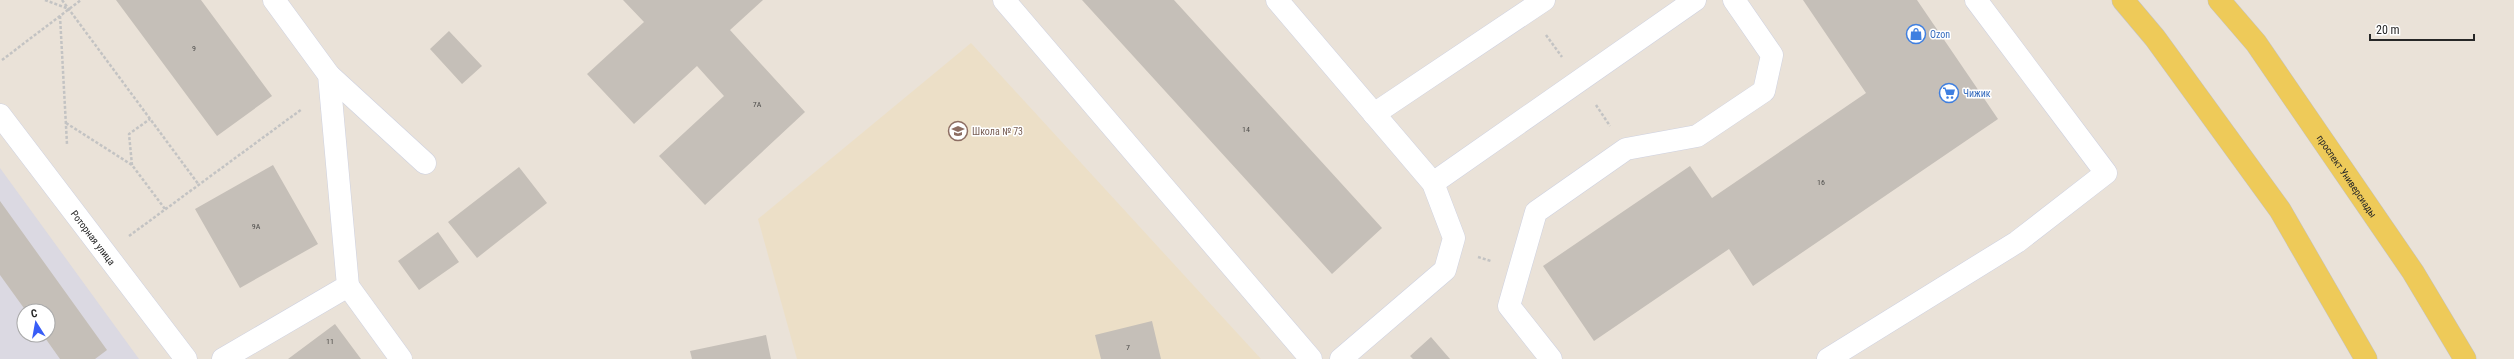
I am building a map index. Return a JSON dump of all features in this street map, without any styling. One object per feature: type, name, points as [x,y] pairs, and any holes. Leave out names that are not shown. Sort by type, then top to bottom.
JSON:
[{"type":"main road","points":[[2122,0],[2155,38],[2280,210],[2366,359]]},
{"type":"main road","name":"проспект Универсиады","points":[[2219,0],[2256,43],[2404,259],[2465,359]]},
{"type":"street","points":[[274,0],[330,82],[426,163]]},
{"type":"street","points":[[1004,0],[1311,359]]},
{"type":"street","points":[[1277,0],[1433,183],[1454,238],[1445,270],[1341,359]]},
{"type":"street","points":[[1374,114],[1544,0]]},
{"type":"street","points":[[1433,183],[1694,0]]},
{"type":"street","points":[[1551,359],[1509,306],[1536,212],[1626,149],[1697,136],[1764,91],[1772,55],[1734,0]]},
{"type":"street","points":[[1828,359],[2017,242],[2106,173],[1976,0]]},
{"type":"street","points":[[330,82],[348,286],[401,359]]},
{"type":"street","name":"Роторная улица","points":[[0,115],[186,359]]},
{"type":"street","points":[[223,359],[348,286]]},
{"type":"path","points":[[45,0],[69,10]]},
{"type":"path","points":[[62,0],[199,185]]},
{"type":"path","points":[[2,60],[81,0]]},
{"type":"path","points":[[60,16],[68,144]]},
{"type":"path","points":[[106,253],[199,185],[330,82]]},
{"type":"path","points":[[132,165],[129,134],[150,118]]},
{"type":"path","points":[[66,123],[132,165],[165,210]]},
{"type":"path","points":[[1451,249],[1519,270]]},
{"type":"shaded area","name":"Школа № 73","points":[[971,43],[1261,359],[797,359],[758,219]]},
{"type":"shaded area","points":[[0,168],[139,359],[0,359]]},
{"type":"building","points":[[116,0],[201,0],[272,96],[217,136]]},
{"type":"building","points":[[623,0],[763,0],[730,30],[805,112],[705,205],[659,156],[724,96],[697,66],[634,124],[587,74],[644,22]]},
{"type":"building","points":[[1082,0],[1174,0],[1382,228],[1332,274]]},
{"type":"building","points":[[1803,0],[1917,0],[1998,119],[1753,286],[1729,249],[1594,341],[1543,266],[1690,166],[1712,198],[1866,93]]},
{"type":"building","points":[[449,31],[482,66],[462,84],[430,49]]},
{"type":"building","points":[[273,165],[318,244],[240,288],[195,209]]},
{"type":"building","points":[[519,167],[547,203],[477,258],[448,222]]},
{"type":"building","points":[[0,201],[107,350],[95,359],[60,359],[49,343],[56,343],[56,303],[20,303],[0,275]]},
{"type":"building","points":[[438,232],[459,262],[419,290],[398,261]]},
{"type":"building","points":[[1152,321],[1161,359],[1101,359],[1095,335]]},
{"type":"building","points":[[335,324],[361,359],[288,359]]},
{"type":"building","points":[[766,335],[771,359],[692,359],[690,351]]},
{"type":"building","points":[[1431,337],[1450,359],[1413,359],[1410,356]]},
{"type":"place","name":"Ozon","points":[[1916,34]]},
{"type":"place","name":"Чижик","points":[[1949,93]]},
{"type":"place","name":"Школа № 73","points":[[958,131]]}]
